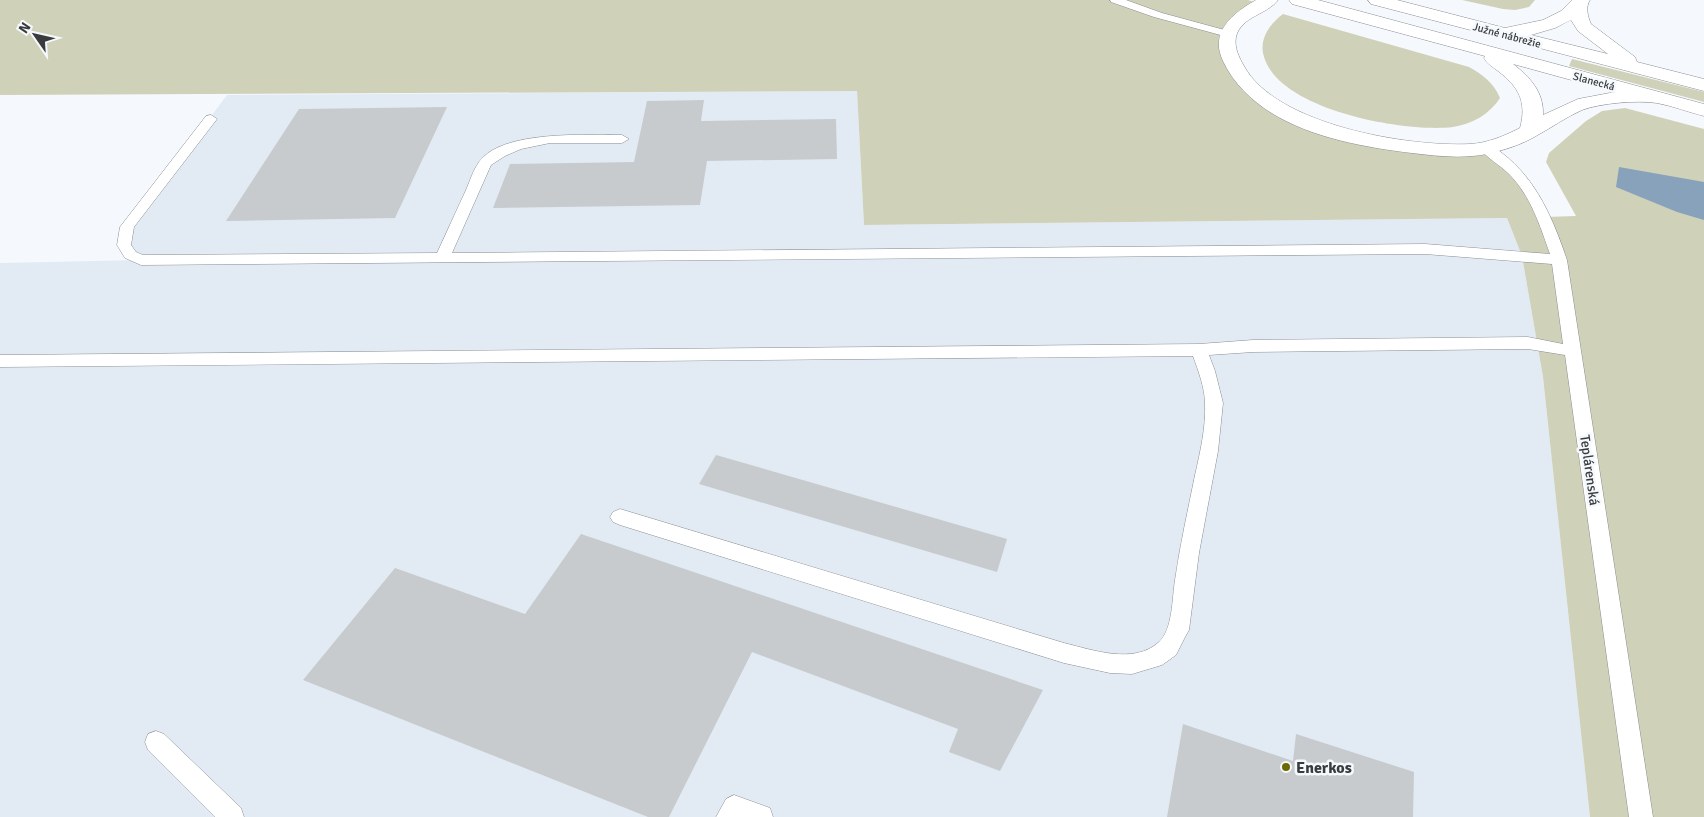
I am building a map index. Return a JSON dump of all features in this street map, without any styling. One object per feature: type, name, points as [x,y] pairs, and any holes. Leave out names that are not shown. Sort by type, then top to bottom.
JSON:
[{"type":"highway","points":[[1269,0],[1243,16],[1228,34],[1227,51],[1235,68],[1246,83],[1275,105],[1309,123],[1355,139],[1434,149],[1486,148],[1511,141],[1575,106],[1618,97],[1654,97]]},
{"type":"highway","name":"Južné nábrežie","points":[[1298,0],[1484,51]]},
{"type":"highway","name":"Južné nábrežie","points":[[1377,0],[1637,68]]},
{"type":"highway","points":[[1497,32],[1517,31],[1552,24],[1570,14],[1580,1]]},
{"type":"highway","points":[[1580,1],[1579,17],[1584,27],[1637,68],[1704,85]]},
{"type":"highway","points":[[1484,51],[1517,75],[1528,89],[1535,105],[1534,118],[1529,132]]},
{"type":"highway","name":"Slanecká","points":[[1484,51],[1704,110]]},
{"type":"lane","points":[[1115,0],[1158,15],[1228,34]]},
{"type":"lane","points":[[211,118],[127,227],[124,245],[130,254],[141,260],[1425,249],[1559,260]]},
{"type":"lane","points":[[443,257],[485,163],[498,152],[520,143],[540,140],[622,139]]},
{"type":"lane","name":"Teplárenská","points":[[1486,148],[1506,162],[1523,179],[1542,210],[1559,260],[1641,817]]},
{"type":"lane","points":[[0,361],[1199,350],[1253,346],[1528,343],[1573,351]]},
{"type":"lane","points":[[620,517],[1064,653],[1110,663],[1132,664],[1154,658],[1168,648],[1178,630],[1188,562],[1209,452],[1214,403],[1207,371],[1199,350]]},
{"type":"lane","points":[[156,742],[232,817]]},
{"type":"lane","points":[[728,817],[734,807],[761,817]]},
{"type":"shaded area","points":[[857,91],[864,225],[1507,218],[1522,256],[1543,377],[1590,817],[0,817],[0,263],[140,260],[130,255],[127,227],[227,95]]},
{"type":"green space","points":[[0,0],[1248,0],[1263,5],[1237,21],[1227,51],[1275,105],[1355,139],[1486,148],[1506,162],[1545,217],[1576,216],[1546,162],[1549,153],[1586,121],[1602,111],[1625,108],[1704,129],[1704,817],[1590,817],[1543,377],[1522,256],[1507,218],[864,225],[857,91],[0,95]]},
{"type":"green space","points":[[1462,0],[1535,0],[1529,7],[1515,10]]},
{"type":"green space","points":[[1283,14],[1469,67],[1487,80],[1500,98],[1491,109],[1474,121],[1453,127],[1432,128],[1375,121],[1344,114],[1315,103],[1291,89],[1272,73],[1263,53],[1263,41],[1267,31]]},
{"type":"green space","points":[[1572,59],[1704,92],[1704,102],[1569,66]]},
{"type":"water","points":[[1619,167],[1704,182],[1704,220],[1677,212],[1616,187]]},
{"type":"building","points":[[704,100],[701,121],[836,119],[837,159],[707,161],[700,205],[493,208],[510,164],[634,162],[647,101]]},
{"type":"building","points":[[447,107],[395,218],[226,221],[299,109]]},
{"type":"building","points":[[716,455],[1007,539],[997,572],[699,484]]},
{"type":"building","points":[[581,534],[1043,690],[1000,771],[949,752],[958,729],[752,652],[669,817],[648,817],[303,680],[395,568],[525,614]]},
{"type":"building","name":"Enerkos","points":[[1183,724],[1293,761],[1296,734],[1414,772],[1413,817],[1167,817]]},
{"type":"place","name":"Enerkos","points":[[1286,767]]}]
